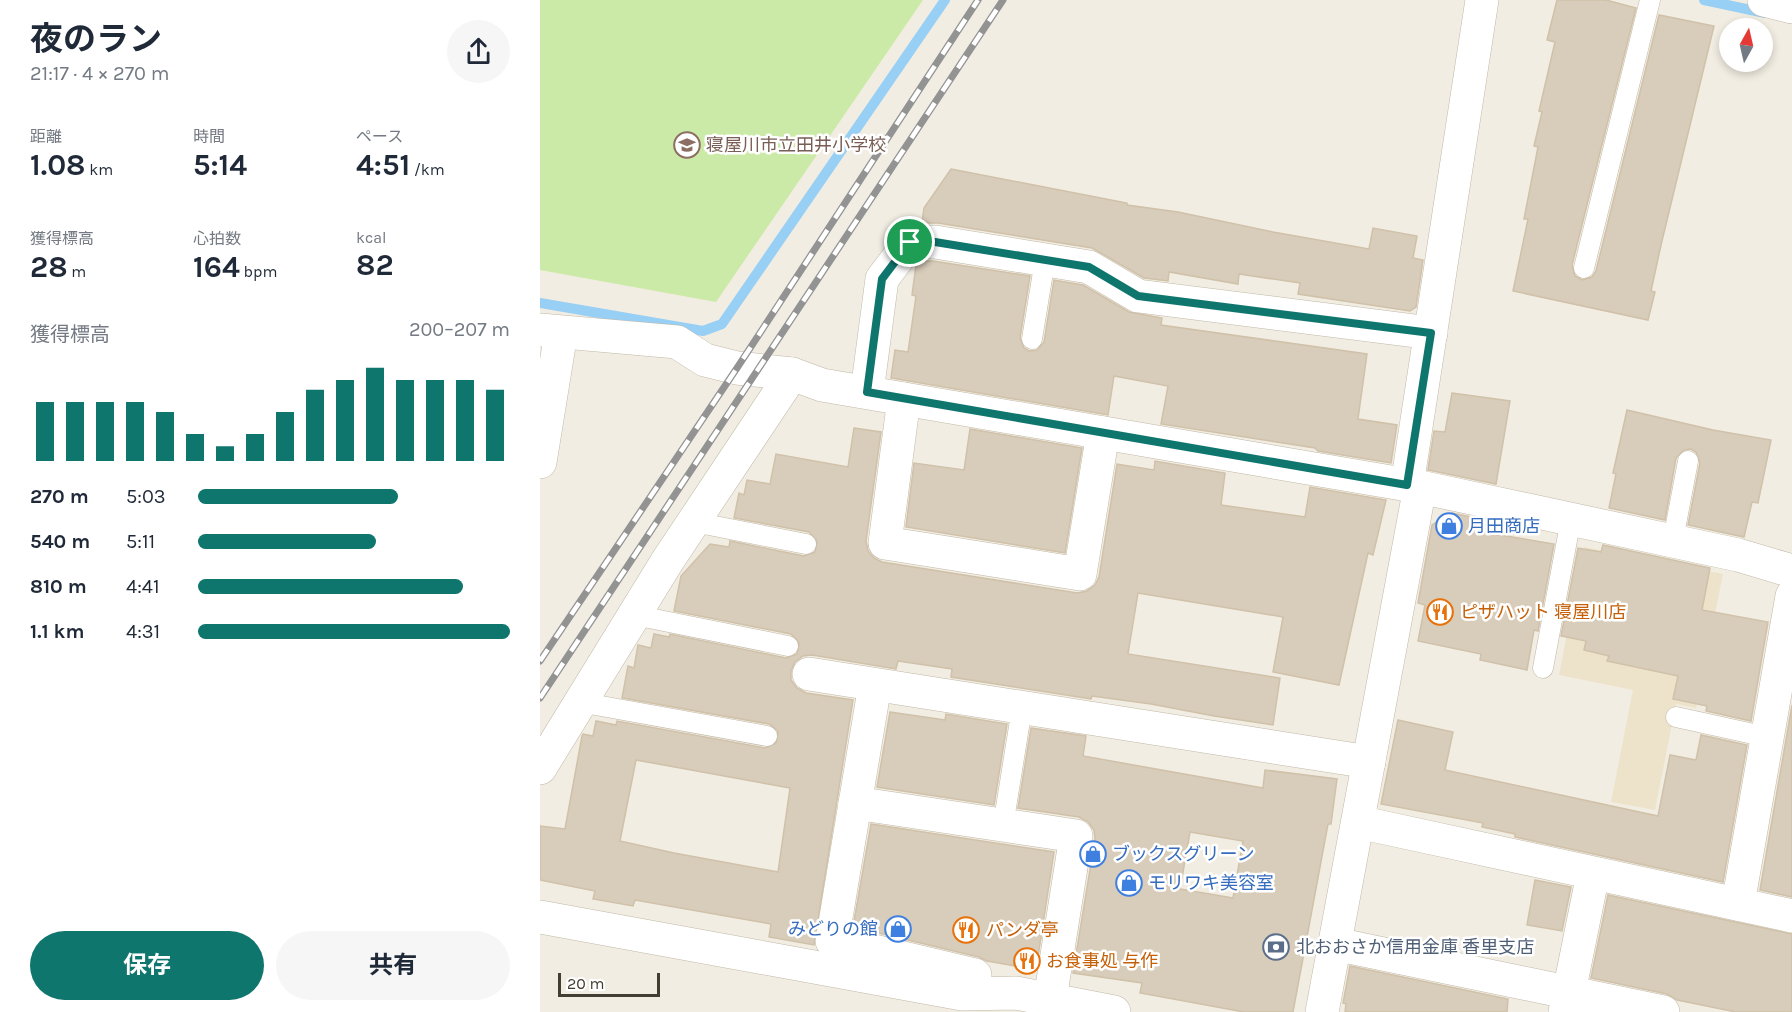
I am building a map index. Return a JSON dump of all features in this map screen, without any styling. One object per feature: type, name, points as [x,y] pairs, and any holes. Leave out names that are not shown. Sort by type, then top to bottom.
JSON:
[{"type":"street","points":[[1322,1012],[1369,762],[1414,486],[1431,333],[1482,0]]},
{"type":"street","points":[[1764,0],[1792,6]]},
{"type":"street","points":[[867,392],[882,279],[910,242],[935,242],[1089,267],[1138,296],[1431,333]]},
{"type":"street","points":[[540,462],[550,332],[676,342],[705,360],[737,368],[792,375],[822,385],[1414,486],[1673,540],[1738,555],[1792,571]]},
{"type":"street","points":[[540,768],[634,615],[792,375]]},
{"type":"street","points":[[904,399],[885,543],[1080,574],[1103,433]]},
{"type":"street","points":[[1738,904],[1792,596]]},
{"type":"street","points":[[809,674],[1369,762]]},
{"type":"street","points":[[875,685],[832,941],[1002,982],[1016,993]]},
{"type":"street","points":[[855,803],[1076,836],[1050,999]]},
{"type":"street","points":[[1358,822],[1792,916]]},
{"type":"street","points":[[1567,1002],[1593,874]]},
{"type":"street","points":[[540,917],[962,994],[1016,993],[1114,1012]]},
{"type":"street","points":[[1335,944],[1567,1002],[1663,1012]]},
{"type":"lane","points":[[1584,268],[1650,0]]},
{"type":"lane","points":[[1032,339],[1045,260]]},
{"type":"lane","points":[[1673,540],[1688,460]]},
{"type":"lane","points":[[1543,668],[1571,519]]},
{"type":"lane","points":[[694,522],[807,544]]},
{"type":"lane","points":[[634,615],[788,646]]},
{"type":"lane","points":[[579,702],[767,736]]},
{"type":"lane","points":[[1003,826],[1022,708]]},
{"type":"lane","points":[[1676,717],[1767,737]]},
{"type":"shaded area","points":[[1584,547],[1723,574],[1696,708],[1676,704],[1655,810],[1611,802],[1633,690],[1559,675]]},
{"type":"green space","name":"寝屋川市立田井小学校","points":[[540,0],[923,0],[716,302],[540,270]]},
{"type":"building","points":[[1557,0],[1606,0],[1636,8],[1572,265],[1575,276],[1582,280],[1592,277],[1596,271],[1659,15],[1714,26],[1661,245],[1651,291],[1655,292],[1648,320],[1513,291],[1528,219],[1524,219],[1538,147],[1534,146],[1542,112],[1539,111],[1555,42],[1547,40]]},
{"type":"building","points":[[951,169],[1127,203],[1127,205],[1178,212],[1369,249],[1373,228],[1417,236],[1413,258],[1423,260],[1416,307],[1410,311],[1298,294],[1300,283],[1239,274],[1238,284],[1169,272],[1168,281],[1144,278],[1092,248],[938,223],[922,223],[924,208]]},
{"type":"building","points":[[919,261],[933,261],[1030,276],[1020,338],[1024,348],[1029,351],[1037,350],[1044,342],[1054,280],[1083,285],[1129,312],[1162,318],[1161,325],[1367,354],[1358,419],[1397,425],[1391,463],[1318,451],[1315,448],[1161,424],[1168,386],[1114,376],[1108,415],[891,378],[895,350],[908,352],[916,296],[912,295],[916,265]]},
{"type":"building","points":[[1452,393],[1510,401],[1496,484],[1428,470],[1434,431],[1445,432]]},
{"type":"building","points":[[1627,410],[1713,430],[1771,440],[1758,503],[1752,502],[1744,537],[1688,525],[1700,463],[1696,452],[1691,449],[1684,450],[1676,458],[1665,520],[1609,508],[1616,474],[1613,473]]},
{"type":"building","points":[[854,428],[881,432],[866,541],[868,551],[874,558],[882,562],[1077,593],[1087,591],[1095,585],[1099,577],[1117,464],[1154,470],[1155,461],[1225,473],[1221,505],[1305,517],[1310,487],[1386,500],[1373,555],[1368,553],[1339,685],[1273,672],[1283,617],[1138,593],[1128,654],[1280,678],[1273,725],[1151,704],[1092,696],[1091,699],[951,677],[952,669],[898,661],[896,669],[812,655],[803,656],[795,662],[791,671],[791,680],[797,688],[806,693],[853,700],[814,945],[769,937],[771,924],[635,900],[633,906],[593,899],[595,891],[540,880],[540,826],[565,829],[582,736],[583,734],[593,736],[596,721],[616,725],[617,721],[765,748],[776,743],[778,731],[769,724],[622,698],[628,666],[634,668],[638,645],[651,648],[654,634],[669,637],[670,634],[786,658],[797,654],[799,643],[791,634],[674,611],[681,576],[710,544],[729,547],[730,541],[804,556],[815,552],[817,541],[809,532],[734,518],[739,493],[744,495],[747,480],[770,484],[776,454],[848,467]],"holes":[[[636,760],[790,788],[778,872],[620,841]]]},
{"type":"building","points":[[970,429],[1082,448],[1065,553],[906,527],[914,463],[964,470]]},
{"type":"building","points":[[1452,513],[1490,521],[1489,529],[1494,530],[1494,534],[1554,544],[1538,631],[1534,630],[1527,670],[1480,660],[1481,654],[1418,641],[1425,605],[1418,603],[1432,525]]},
{"type":"building","points":[[1603,545],[1710,568],[1702,610],[1768,622],[1751,721],[1706,711],[1707,706],[1673,699],[1678,676],[1607,661],[1609,656],[1584,650],[1586,641],[1561,636],[1578,548],[1601,552]]},
{"type":"building","points":[[1792,705],[1792,897],[1760,890]]},
{"type":"building","points":[[890,712],[945,720],[946,714],[1007,724],[994,805],[877,787]]},
{"type":"building","points":[[1398,720],[1453,732],[1445,770],[1658,816],[1670,755],[1696,760],[1701,735],[1747,745],[1723,882],[1515,837],[1515,834],[1482,827],[1483,823],[1381,804]]},
{"type":"building","points":[[1031,728],[1086,736],[1083,756],[1263,788],[1265,770],[1337,779],[1331,824],[1328,824],[1293,1012],[1244,1012],[1140,993],[1142,983],[1073,973],[1095,839],[1094,830],[1088,822],[1079,817],[1018,808]],"holes":[[[1190,832],[1243,841],[1233,898],[1180,889]]]},
{"type":"building","points":[[871,824],[1054,852],[1037,963],[1027,968],[987,961],[979,957],[853,927]]},
{"type":"building","points":[[1535,880],[1571,887],[1562,931],[1527,925]]},
{"type":"building","points":[[1608,895],[1792,934],[1792,1012],[1736,1012],[1591,978]]},
{"type":"building","points":[[1350,966],[1508,999],[1507,1012],[1345,1012],[1346,1004],[1343,1003]]},
{"type":"waterway","points":[[540,303],[703,331],[722,324],[945,0]]},
{"type":"waterway","points":[[1704,0],[1765,13]]},
{"type":"railway","points":[[540,661],[737,368],[978,0]]},
{"type":"railway","points":[[540,698],[1003,0]]},
{"type":"place","name":"寝屋川市立田井小学校","points":[[687,145]]},
{"type":"place","name":"月田商店","points":[[1449,526]]},
{"type":"place","name":"ピザハット 寝屋川店","points":[[1440,612]]},
{"type":"place","name":"ブックスグリーン","points":[[1093,854]]},
{"type":"place","name":"モリワキ美容室","points":[[1129,883]]},
{"type":"place","name":"みどりの館","points":[[898,929]]},
{"type":"place","name":"パンダ亭","points":[[966,930]]},
{"type":"place","name":"北おおさか信用金庫 香里支店","points":[[1276,947]]},
{"type":"place","name":"お食事処 与作","points":[[1027,961]]},
{"type":"route","points":[[910,242],[935,242],[1089,267],[1138,296],[1431,333],[1407,485],[867,392],[882,279],[910,242]]}]
